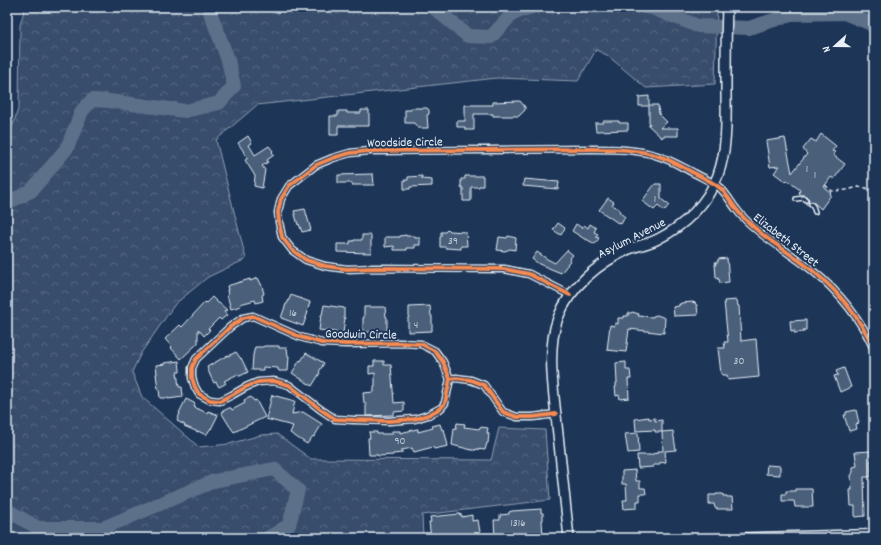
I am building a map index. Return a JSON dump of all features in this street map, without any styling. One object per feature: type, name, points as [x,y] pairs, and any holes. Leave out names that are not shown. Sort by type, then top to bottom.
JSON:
[{"type":"main road","name":"Asylum Avenue","points":[[569,538],[552,374],[552,340],[558,318],[570,295],[592,272],[630,249],[656,241],[678,227],[689,218],[714,184],[721,165],[726,138],[727,8]]},
{"type":"street","name":"Woodside Circle","points":[[570,295],[529,274],[504,268],[347,269],[325,266],[306,260],[292,250],[282,237],[278,212],[281,199],[288,186],[316,165],[332,158],[350,153],[369,151],[614,149],[642,152],[659,156],[714,184]]},
{"type":"street","name":"Elizabeth Street","points":[[714,184],[725,193],[744,218],[764,235],[812,270],[837,292],[867,334],[874,349]]},
{"type":"street","name":"Goodwin Circle","points":[[253,316],[300,337],[322,343],[420,344],[435,351],[444,362],[450,379],[445,403],[440,408],[428,415],[415,419],[389,421],[354,420],[335,419],[289,385],[274,381],[258,382],[220,401],[210,400],[199,394],[194,387],[192,368],[196,359],[230,327],[243,318],[253,316]]},
{"type":"street","points":[[450,379],[456,378],[471,380],[484,385],[503,412],[517,417],[533,417],[556,414]]},
{"type":"street","points":[[684,538],[874,534]]},
{"type":"lane","points":[[796,199],[804,198],[806,200]]},
{"type":"lane","points":[[811,204],[815,212]]},
{"type":"path","points":[[825,185],[832,192],[862,187],[867,188],[868,192]]},
{"type":"green space","points":[[25,7],[717,7],[715,84],[646,88],[607,55],[596,50],[578,81],[497,78],[257,105],[216,140],[246,259],[208,277],[175,304],[141,353],[132,372],[142,397],[199,447],[229,444],[261,435],[277,434],[311,459],[491,460],[499,428],[545,430],[550,500],[422,515],[423,538],[7,538],[7,144],[19,106],[20,25]]},
{"type":"green space","points":[[858,7],[874,10],[874,44]]},
{"type":"building","points":[[649,96],[649,105],[658,105],[659,114],[667,122],[660,128],[678,128],[678,136],[663,136],[662,138],[648,125],[650,124],[649,106],[639,106],[639,97]]},
{"type":"building","points":[[520,101],[525,107],[525,110],[519,116],[474,114],[474,130],[465,130],[465,127],[457,127],[457,121],[465,121],[465,105],[493,105],[493,102]]},
{"type":"building","points":[[411,108],[427,108],[429,110],[429,114],[427,115],[428,128],[418,128],[414,123],[405,123],[405,110],[411,110]]},
{"type":"building","points":[[361,110],[369,110],[369,126],[338,126],[338,135],[330,135],[330,116],[338,116],[338,111],[347,111],[347,113],[361,113]]},
{"type":"building","points":[[603,121],[619,121],[619,123],[628,123],[628,130],[596,131],[595,123],[603,123]]},
{"type":"building","points":[[821,134],[836,146],[832,151],[835,152],[833,155],[845,164],[834,179],[831,177],[824,187],[831,193],[831,195],[821,209],[812,201],[809,202],[808,205],[805,203],[808,202],[809,199],[805,195],[799,193],[800,190],[787,180],[786,182],[774,173],[779,166],[770,167],[766,141],[785,138],[792,173],[807,154],[803,149],[811,139],[816,142]]},
{"type":"building","points":[[248,136],[252,143],[249,145],[255,155],[269,146],[273,151],[272,152],[274,155],[262,166],[265,170],[262,188],[254,186],[255,176],[245,160],[248,158],[238,143]]},
{"type":"building","points":[[373,174],[374,185],[352,185],[352,183],[338,183],[338,175]]},
{"type":"building","points":[[422,176],[422,179],[432,180],[432,186],[410,187],[410,189],[404,189],[404,180],[408,180],[408,177]]},
{"type":"building","points":[[465,176],[483,176],[483,186],[471,187],[471,201],[463,201],[461,179],[465,179]]},
{"type":"building","points":[[524,179],[559,182],[558,189],[523,186]]},
{"type":"building","points":[[655,184],[661,184],[661,199],[669,205],[664,211],[658,206],[654,210],[642,201]]},
{"type":"building","points":[[608,198],[614,202],[612,205],[619,209],[620,213],[625,217],[621,224],[599,210]]},
{"type":"building","points":[[305,209],[311,230],[302,232],[299,224],[298,225],[294,211]]},
{"type":"building","points":[[558,223],[565,228],[561,235],[553,230]]},
{"type":"building","points":[[576,224],[582,228],[584,225],[588,228],[590,224],[596,228],[594,232],[598,234],[596,237],[599,238],[595,244],[572,231]]},
{"type":"building","points":[[448,229],[450,231],[466,232],[467,246],[461,246],[461,249],[440,247],[441,232],[445,232]]},
{"type":"building","points":[[362,235],[371,235],[371,253],[337,252],[337,244],[350,244],[350,241],[362,240]]},
{"type":"building","points":[[406,235],[420,238],[420,245],[415,245],[415,248],[407,248],[407,250],[394,250],[394,246],[385,247],[385,237],[400,237]]},
{"type":"building","points":[[508,236],[516,238],[515,250],[497,250],[499,237],[507,238]]},
{"type":"building","points":[[567,250],[573,255],[561,273],[539,264],[532,259],[537,252],[555,263]]},
{"type":"building","points":[[727,258],[729,282],[720,283],[719,279],[716,277],[715,262],[718,262],[718,259]]},
{"type":"building","points":[[258,278],[264,294],[262,295],[263,301],[256,303],[255,300],[240,304],[241,306],[231,309],[227,295],[227,286]]},
{"type":"building","points":[[291,295],[310,302],[303,326],[281,318]]},
{"type":"building","points":[[212,297],[227,310],[224,311],[227,315],[221,320],[219,318],[208,329],[210,330],[204,336],[198,329],[198,343],[181,359],[165,339],[180,325],[182,327],[205,302],[206,303]]},
{"type":"building","points":[[737,300],[739,306],[741,341],[756,339],[759,377],[728,380],[727,375],[721,374],[718,348],[725,348],[724,342],[728,342],[724,301]]},
{"type":"building","points":[[693,302],[697,305],[698,315],[674,316],[673,307],[679,306],[681,303]]},
{"type":"building","points":[[324,305],[344,308],[345,318],[343,333],[319,330]]},
{"type":"building","points":[[430,306],[432,331],[408,332],[409,307]]},
{"type":"building","points":[[364,307],[385,307],[387,332],[363,332]]},
{"type":"building","points":[[632,312],[639,314],[638,316],[653,317],[657,315],[665,318],[664,333],[629,329],[626,352],[607,350],[610,325],[615,326],[615,323],[618,324],[618,318],[624,318],[624,316],[628,316],[628,313]]},
{"type":"building","points":[[806,320],[806,330],[803,330],[804,332],[794,333],[794,330],[791,331],[790,321]]},
{"type":"building","points":[[279,346],[279,348],[287,348],[289,356],[288,371],[279,371],[278,368],[263,367],[263,370],[252,370],[255,347]]},
{"type":"building","points":[[236,352],[241,358],[248,372],[240,376],[238,374],[224,381],[226,383],[219,387],[216,382],[214,383],[207,367]]},
{"type":"building","points":[[306,353],[324,363],[312,386],[292,373]]},
{"type":"building","points":[[179,361],[180,372],[177,372],[179,387],[182,387],[183,397],[168,399],[160,398],[156,365]]},
{"type":"building","points":[[374,361],[384,361],[384,365],[391,365],[394,403],[404,402],[404,411],[394,412],[394,415],[366,416],[366,403],[364,403],[363,393],[374,392],[375,373],[369,374],[369,366],[374,366]]},
{"type":"building","points":[[626,362],[626,370],[630,370],[631,379],[628,379],[629,398],[620,399],[619,395],[616,396],[615,387],[617,383],[616,363]]},
{"type":"building","points":[[844,368],[851,387],[840,392],[834,376],[838,375],[836,371]]},
{"type":"building","points":[[272,395],[295,401],[292,414],[303,412],[322,424],[314,437],[313,436],[307,444],[290,433],[293,426],[266,419]]},
{"type":"building","points":[[251,397],[254,401],[256,400],[265,417],[234,432],[221,412],[229,408],[232,410],[245,403],[244,400]]},
{"type":"building","points":[[186,399],[195,404],[194,407],[207,413],[208,411],[218,415],[211,429],[206,435],[184,426],[185,425],[177,421]]},
{"type":"building","points":[[856,410],[859,423],[856,424],[857,429],[849,431],[844,415],[846,415],[846,412]]},
{"type":"building","points":[[649,417],[649,419],[655,418],[655,421],[662,420],[662,432],[655,432],[655,430],[636,431],[635,419]]},
{"type":"building","points":[[457,423],[465,424],[464,427],[479,429],[480,427],[488,428],[488,443],[485,450],[472,450],[452,445],[454,428],[456,429]]},
{"type":"building","points":[[440,424],[442,430],[444,429],[448,446],[434,449],[433,447],[414,452],[412,448],[402,450],[402,453],[393,455],[369,455],[369,432],[377,432],[377,434],[392,434],[392,431],[400,431],[400,433],[418,429],[418,432],[433,428],[432,426]]},
{"type":"building","points":[[673,431],[676,450],[665,451],[666,462],[659,463],[659,465],[653,465],[653,467],[638,468],[637,455],[652,455],[658,453],[658,451],[663,451],[662,432]]},
{"type":"building","points":[[638,433],[639,452],[628,453],[625,434]]},
{"type":"building","points":[[871,451],[871,477],[864,477],[865,516],[855,517],[855,506],[851,506],[850,490],[852,490],[851,476],[853,467],[857,466],[855,452]]},
{"type":"building","points":[[767,465],[780,466],[780,475],[766,474]]},
{"type":"building","points":[[635,470],[636,481],[640,481],[640,488],[645,488],[646,494],[640,494],[640,501],[637,501],[637,508],[624,509],[623,500],[627,500],[626,484],[622,484],[622,471]]},
{"type":"building","points":[[795,489],[812,489],[813,507],[795,507],[794,501],[782,501],[782,494],[786,494],[786,491],[795,491]]},
{"type":"building","points":[[723,494],[723,496],[732,497],[733,509],[717,509],[715,508],[714,504],[709,504],[709,495]]},
{"type":"building","points":[[541,509],[541,513],[543,513],[543,538],[495,538],[494,520],[500,520],[500,515],[509,514],[509,512],[512,511]]},
{"type":"building","points":[[460,514],[462,517],[472,515],[472,521],[478,520],[481,538],[452,538],[452,535],[431,538],[429,522],[431,522],[430,517]]},
{"type":"waterway","points":[[7,203],[31,191],[67,148],[82,111],[92,100],[185,111],[219,103],[234,86],[228,60],[210,12],[210,7]]},
{"type":"waterway","points":[[433,7],[468,36],[491,37],[513,13],[531,7]]},
{"type":"waterway","points":[[644,7],[652,8],[698,26],[749,28],[793,14],[844,13],[874,25]]},
{"type":"waterway","points":[[7,510],[38,528],[103,528],[214,481],[274,469],[298,490],[289,525],[268,538]]},
{"type":"cycle path","points":[[570,295],[529,274],[504,269],[347,269],[325,266],[306,260],[292,250],[282,237],[278,212],[281,199],[289,186],[316,165],[350,153],[369,151],[600,149],[625,150],[650,154],[672,162],[720,188],[749,223],[763,235],[807,266],[832,288],[855,316],[874,349]]},
{"type":"cycle path","points":[[450,379],[445,403],[441,408],[428,415],[415,419],[389,421],[354,420],[335,419],[289,385],[274,381],[258,382],[220,401],[210,400],[199,394],[195,387],[192,378],[192,368],[196,359],[230,327],[243,318],[253,316],[300,337],[322,343],[421,344],[435,351],[443,362],[450,379],[456,378],[471,380],[484,385],[503,412],[517,417],[533,417],[556,414]]}]
